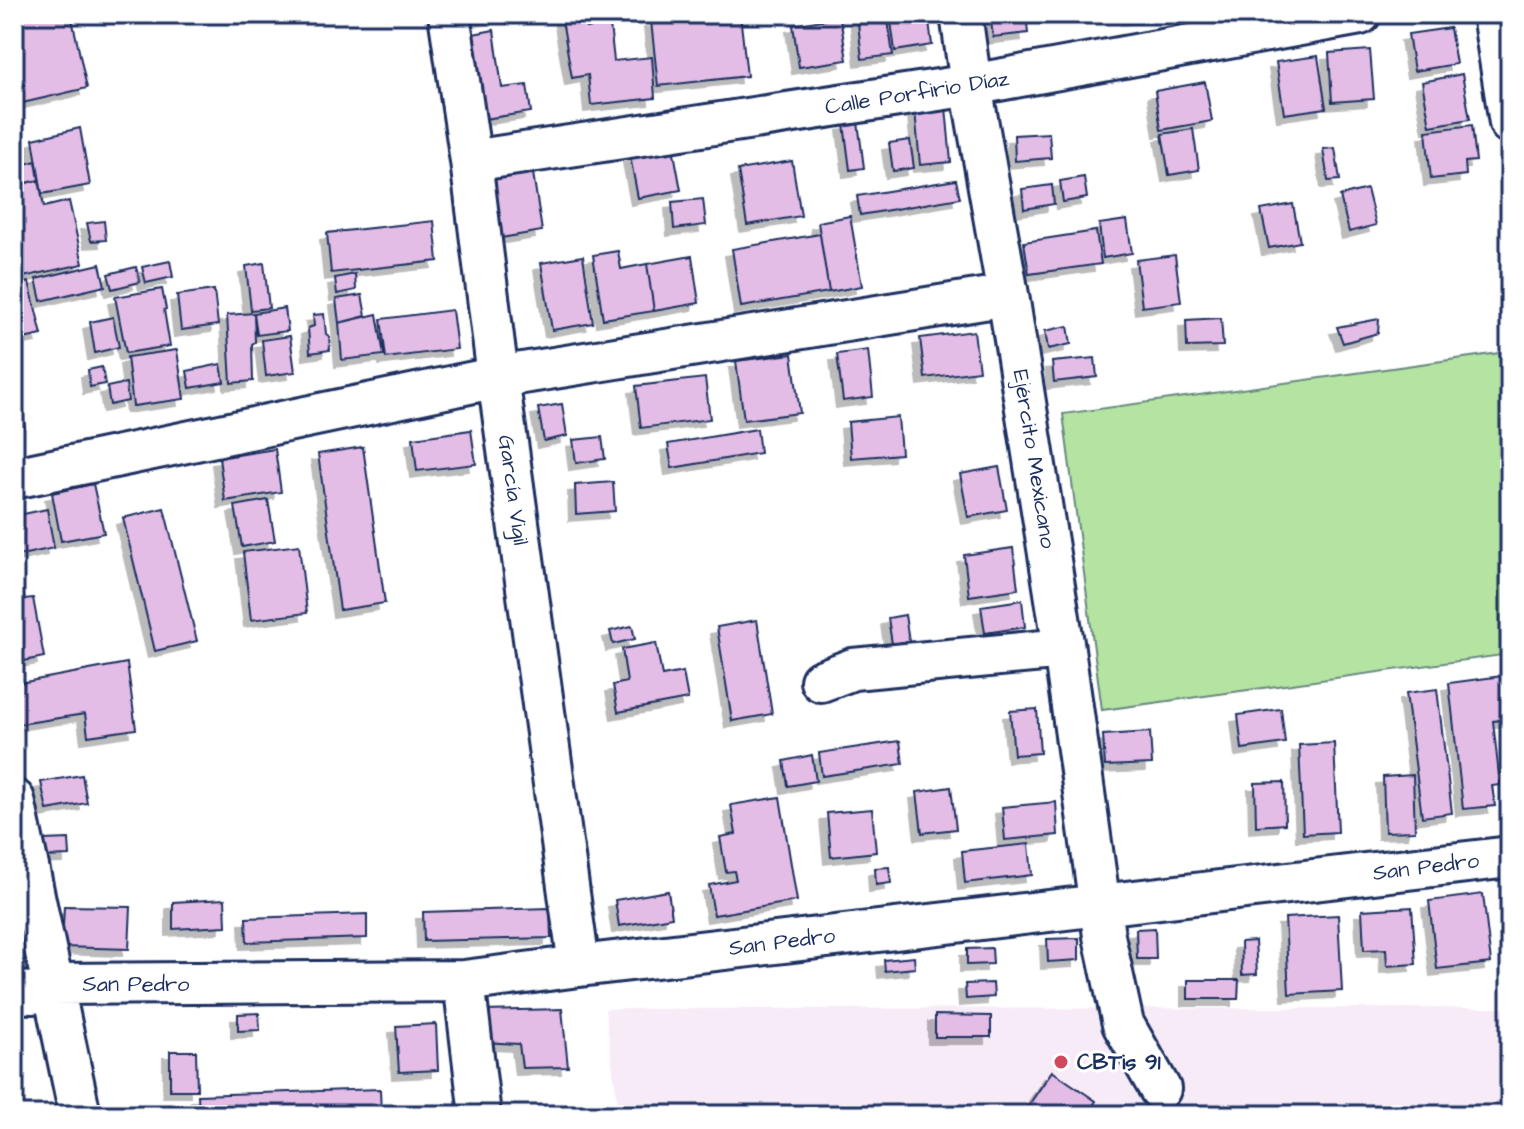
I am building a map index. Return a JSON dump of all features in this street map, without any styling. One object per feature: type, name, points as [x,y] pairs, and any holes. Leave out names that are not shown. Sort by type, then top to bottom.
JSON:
[{"type":"street","name":"García Vigil","points":[[449,14],[579,966]]},
{"type":"street","name":"Ejército Mexicano","points":[[961,14],[1064,649],[1104,936],[1123,1024],[1160,1089]]},
{"type":"street","name":"Calle Porfirio Díaz","points":[[471,161],[971,85],[1360,14]]},
{"type":"street","points":[[1493,14],[1510,123]]},
{"type":"street","points":[[14,478],[498,377],[1008,295]]},
{"type":"street","points":[[821,681],[853,669],[1064,649]]},
{"type":"street","points":[[14,800],[33,988],[80,1115]]},
{"type":"street","name":"San Pedro","points":[[33,988],[464,981],[1510,857]]},
{"type":"street","points":[[464,981],[480,1115]]},
{"type":"shaded area","name":"CBTis 91","points":[[1510,1008],[1510,1115],[619,1115],[605,1009]]},
{"type":"green space","points":[[1500,353],[1510,431],[1510,654],[1102,710],[1063,414]]},
{"type":"building","points":[[14,14],[71,14],[87,88],[14,105]]},
{"type":"building","points":[[471,14],[509,14],[509,15],[472,21]]},
{"type":"building","points":[[561,14],[583,14],[586,28],[610,25],[614,61],[652,57],[655,98],[591,105],[588,75],[572,78]]},
{"type":"building","points":[[709,14],[740,14],[747,76],[658,86],[651,21]]},
{"type":"building","points":[[857,14],[887,14],[893,55],[862,59]]},
{"type":"building","points":[[890,14],[928,14],[932,45],[895,51]]},
{"type":"building","points":[[990,14],[1026,14],[1028,33],[993,37]]},
{"type":"building","points":[[1128,14],[1165,14],[1128,18]]},
{"type":"building","points":[[840,17],[847,60],[799,67],[793,25]]},
{"type":"building","points":[[1450,28],[1456,64],[1414,71],[1408,34]]},
{"type":"building","points":[[494,30],[502,88],[527,85],[531,112],[484,119],[473,34]]},
{"type":"building","points":[[1370,50],[1374,99],[1332,102],[1329,53]]},
{"type":"building","points":[[1318,56],[1326,108],[1284,114],[1276,62]]},
{"type":"building","points":[[1462,74],[1470,119],[1430,126],[1422,82]]},
{"type":"building","points":[[1205,82],[1212,121],[1161,130],[1155,91]]},
{"type":"building","points":[[946,107],[951,162],[920,165],[915,110]]},
{"type":"building","points":[[858,122],[864,168],[850,170],[844,124]]},
{"type":"building","points":[[1472,125],[1476,161],[1465,162],[1466,175],[1431,179],[1426,131]]},
{"type":"building","points":[[80,128],[90,185],[42,194],[33,139]]},
{"type":"building","points":[[1193,129],[1199,170],[1169,175],[1162,134]]},
{"type":"building","points":[[1049,133],[1051,158],[1015,161],[1014,135]]},
{"type":"building","points":[[910,140],[914,168],[893,171],[889,143]]},
{"type":"building","points":[[673,147],[681,190],[638,198],[630,156]]},
{"type":"building","points":[[1335,148],[1340,180],[1328,181],[1323,149]]},
{"type":"building","points":[[36,161],[39,180],[14,186],[14,167]]},
{"type":"building","points":[[792,161],[801,216],[747,225],[738,170]]},
{"type":"building","points":[[533,173],[542,231],[501,238],[491,180]]},
{"type":"building","points":[[1084,177],[1087,198],[1063,202],[1060,181]]},
{"type":"building","points":[[39,180],[44,207],[69,201],[83,264],[14,279],[14,186]]},
{"type":"building","points":[[956,180],[960,198],[860,215],[857,196]]},
{"type":"building","points":[[1052,185],[1054,204],[1024,209],[1022,189]]},
{"type":"building","points":[[1367,189],[1376,225],[1349,232],[1340,196]]},
{"type":"building","points":[[703,199],[706,225],[674,229],[672,202]]},
{"type":"building","points":[[1293,204],[1300,242],[1269,248],[1261,210]]},
{"type":"building","points":[[850,216],[862,286],[829,292],[818,222]]},
{"type":"building","points":[[1127,220],[1132,253],[1103,258],[1099,224]]},
{"type":"building","points":[[104,221],[106,240],[91,241],[87,223]]},
{"type":"building","points":[[434,221],[438,261],[331,273],[327,233]]},
{"type":"building","points":[[1096,231],[1101,264],[1029,274],[1024,242]]},
{"type":"building","points":[[820,234],[829,292],[741,307],[732,249]]},
{"type":"building","points":[[618,251],[621,269],[647,264],[654,311],[603,319],[593,255]]},
{"type":"building","points":[[1175,255],[1181,302],[1142,307],[1136,260]]},
{"type":"building","points":[[583,256],[593,323],[552,330],[541,263]]},
{"type":"building","points":[[692,256],[699,303],[654,311],[647,264]]},
{"type":"building","points":[[170,261],[173,277],[146,283],[142,267]]},
{"type":"building","points":[[264,263],[269,308],[251,310],[246,266]]},
{"type":"building","points":[[100,264],[105,286],[41,301],[36,279]]},
{"type":"building","points":[[136,267],[140,282],[112,289],[108,274]]},
{"type":"building","points":[[355,274],[356,290],[337,294],[335,278]]},
{"type":"building","points":[[29,282],[42,335],[14,341],[14,286]]},
{"type":"building","points":[[162,289],[170,346],[126,353],[115,297]]},
{"type":"building","points":[[214,290],[218,325],[181,330],[177,295]]},
{"type":"building","points":[[362,295],[366,316],[339,323],[336,299]]},
{"type":"building","points":[[285,308],[288,331],[257,335],[254,313]]},
{"type":"building","points":[[452,310],[457,349],[386,358],[381,319]]},
{"type":"building","points":[[254,313],[253,381],[231,383],[227,315]]},
{"type":"building","points":[[324,314],[330,350],[310,353],[308,328],[314,326],[313,315]]},
{"type":"building","points":[[377,314],[384,355],[342,360],[339,323]]},
{"type":"building","points":[[113,317],[119,347],[95,353],[90,322]]},
{"type":"building","points":[[1221,318],[1223,346],[1187,347],[1186,320]]},
{"type":"building","points":[[1379,319],[1378,333],[1343,343],[1337,327]]},
{"type":"building","points":[[1068,326],[1071,344],[1048,349],[1045,331]]},
{"type":"building","points":[[974,331],[979,371],[925,378],[920,338]]},
{"type":"building","points":[[290,336],[295,372],[266,376],[262,340]]},
{"type":"building","points":[[177,350],[184,399],[133,406],[127,357]]},
{"type":"building","points":[[868,350],[873,397],[843,401],[837,354]]},
{"type":"building","points":[[792,354],[800,413],[744,420],[736,361]]},
{"type":"building","points":[[1095,358],[1097,377],[1054,382],[1052,362]]},
{"type":"building","points":[[221,364],[224,382],[190,388],[187,371]]},
{"type":"building","points":[[102,367],[105,384],[90,387],[88,370]]},
{"type":"building","points":[[14,374],[25,427],[14,429]]},
{"type":"building","points":[[705,378],[710,419],[641,428],[636,386]]},
{"type":"building","points":[[126,383],[128,401],[110,405],[107,387]]},
{"type":"building","points":[[562,404],[567,436],[544,441],[538,408]]},
{"type":"building","points":[[898,417],[901,454],[851,458],[848,422]]},
{"type":"building","points":[[757,429],[760,453],[672,468],[668,444]]},
{"type":"building","points":[[471,430],[476,464],[417,471],[413,438]]},
{"type":"building","points":[[602,437],[605,459],[576,463],[573,440]]},
{"type":"building","points":[[363,447],[385,603],[340,610],[318,454]]},
{"type":"building","points":[[275,449],[281,492],[225,501],[219,458]]},
{"type":"building","points":[[999,467],[1007,510],[968,517],[960,474]]},
{"type":"building","points":[[613,482],[615,511],[576,514],[575,485]]},
{"type":"building","points":[[93,484],[104,533],[61,541],[52,493]]},
{"type":"building","points":[[268,500],[275,541],[242,547],[235,506]]},
{"type":"building","points":[[164,508],[197,641],[155,651],[123,518]]},
{"type":"building","points":[[47,509],[54,548],[16,556],[14,516]]},
{"type":"building","points":[[299,545],[307,613],[251,620],[243,552]]},
{"type":"building","points":[[1013,548],[1018,589],[969,596],[964,555]]},
{"type":"building","points":[[20,579],[24,599],[33,598],[44,657],[14,663],[14,580]]},
{"type":"building","points":[[1022,600],[1025,627],[985,633],[981,606]]},
{"type":"building","points":[[905,615],[909,641],[892,644],[888,618]]},
{"type":"building","points":[[757,620],[772,714],[732,721],[717,627]]},
{"type":"building","points":[[632,626],[635,639],[613,644],[610,631]]},
{"type":"building","points":[[656,643],[662,676],[683,672],[688,699],[618,712],[613,685],[627,682],[622,649]]},
{"type":"building","points":[[127,663],[136,729],[88,736],[85,714],[20,724],[14,684]]},
{"type":"building","points":[[1510,675],[1510,719],[1493,721],[1500,785],[1492,786],[1495,806],[1463,809],[1449,683]]},
{"type":"building","points":[[1437,689],[1452,813],[1422,817],[1406,693]]},
{"type":"building","points":[[1037,709],[1040,753],[1014,755],[1010,711]]},
{"type":"building","points":[[1281,709],[1285,743],[1242,749],[1238,715]]},
{"type":"building","points":[[1150,732],[1152,764],[1105,766],[1103,735]]},
{"type":"building","points":[[900,741],[903,764],[822,776],[819,753]]},
{"type":"building","points":[[1334,743],[1338,832],[1303,834],[1299,745]]},
{"type":"building","points":[[812,755],[816,781],[788,786],[784,761]]},
{"type":"building","points":[[1506,765],[1510,765],[1510,810]]},
{"type":"building","points":[[82,775],[87,803],[47,810],[41,782]]},
{"type":"building","points":[[1413,775],[1415,831],[1385,832],[1383,777]]},
{"type":"building","points":[[1284,782],[1285,824],[1256,826],[1255,783]]},
{"type":"building","points":[[951,787],[956,829],[922,833],[917,792]]},
{"type":"building","points":[[780,797],[797,901],[714,915],[709,885],[736,880],[734,871],[726,872],[720,837],[736,834],[731,805]]},
{"type":"building","points":[[1056,802],[1058,835],[1005,840],[1002,807]]},
{"type":"building","points":[[872,809],[876,852],[831,857],[827,813]]},
{"type":"building","points":[[69,839],[70,856],[43,857],[43,840]]},
{"type":"building","points":[[1029,844],[1032,875],[965,883],[962,851]]},
{"type":"building","points":[[889,867],[891,883],[876,885],[875,868]]},
{"type":"building","points":[[668,891],[672,917],[619,926],[615,900]]},
{"type":"building","points":[[1483,894],[1491,963],[1437,969],[1429,901]]},
{"type":"building","points":[[225,899],[226,926],[173,929],[173,902]]},
{"type":"building","points":[[64,906],[131,907],[129,949],[62,947]]},
{"type":"building","points":[[1412,907],[1416,964],[1387,966],[1386,949],[1364,950],[1362,910]]},
{"type":"building","points":[[550,908],[551,938],[424,941],[423,912]]},
{"type":"building","points":[[367,914],[367,938],[247,942],[246,918]]},
{"type":"building","points":[[1338,915],[1342,991],[1289,994],[1285,918]]},
{"type":"building","points":[[1155,928],[1156,959],[1137,959],[1136,929]]},
{"type":"building","points":[[1079,938],[1079,960],[1048,962],[1047,939]]},
{"type":"building","points":[[1255,941],[1257,974],[1242,975],[1241,942]]},
{"type":"building","points":[[992,948],[993,964],[967,965],[967,949]]},
{"type":"building","points":[[914,957],[915,968],[885,971],[884,960]]},
{"type":"building","points":[[1188,980],[1239,980],[1238,999],[1188,999]]},
{"type":"building","points":[[993,983],[994,997],[966,999],[965,984]]},
{"type":"building","points":[[562,1009],[568,1067],[522,1068],[519,1044],[482,1042],[483,1011]]},
{"type":"building","points":[[259,1013],[260,1030],[238,1031],[238,1014]]},
{"type":"building","points":[[935,1015],[991,1016],[991,1037],[935,1037]]},
{"type":"building","points":[[436,1024],[438,1070],[399,1072],[396,1026]]},
{"type":"building","points":[[170,1051],[196,1051],[197,1090],[170,1090]]},
{"type":"building","points":[[1052,1071],[1096,1101],[1087,1115],[1022,1115]]},
{"type":"building","points":[[380,1089],[381,1115],[199,1115],[198,1095]]},
{"type":"place","name":"CBTis 91","points":[[1061,1062]]}]
